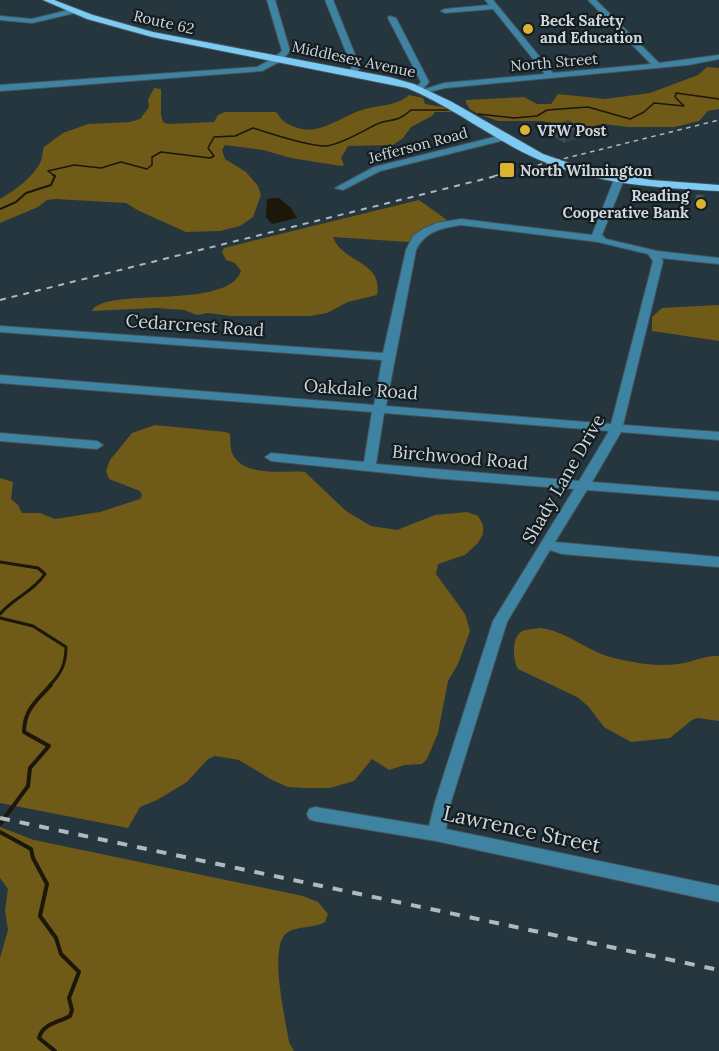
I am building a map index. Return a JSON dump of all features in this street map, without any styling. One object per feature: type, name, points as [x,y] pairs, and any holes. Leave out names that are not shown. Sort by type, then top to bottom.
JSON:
[{"type":"main road","name":"Route 62","points":[[47,0],[72,11],[152,34],[279,59]]},
{"type":"main road","name":"Middlesex Avenue","points":[[279,59],[423,90],[558,164],[620,177],[684,186],[719,188]]},
{"type":"street","points":[[271,0],[285,44],[285,53],[279,59]]},
{"type":"street","points":[[329,0],[356,67],[352,73]]},
{"type":"street","points":[[592,0],[657,66]]},
{"type":"street","points":[[445,11],[492,3],[551,76]]},
{"type":"street","points":[[0,18],[32,21],[72,11]]},
{"type":"street","points":[[392,18],[425,82],[423,90]]},
{"type":"street","name":"North Street","points":[[423,90],[442,86],[694,62],[719,57]]},
{"type":"street","name":"Middlesex Avenue","points":[[0,88],[247,71],[279,59]]},
{"type":"street","name":"Jefferson Road","points":[[340,188],[377,169],[506,137]]},
{"type":"street","points":[[599,239],[597,234],[620,177]]},
{"type":"street","points":[[369,468],[378,408],[411,250],[417,238],[427,231],[446,223],[470,222],[599,239],[654,254],[719,261]]},
{"type":"street","name":"Shady Lane Drive","points":[[436,834],[443,802],[500,621],[617,428],[657,264],[654,254]]},
{"type":"street","name":"Cedarcrest Road","points":[[0,329],[388,357]]},
{"type":"street","name":"Oakdale Road","points":[[0,379],[719,436]]},
{"type":"street","points":[[0,436],[97,445]]},
{"type":"street","name":"Birchwood Road","points":[[271,457],[369,468],[719,496]]},
{"type":"street","points":[[546,544],[562,549],[719,562]]},
{"type":"street","name":"Lawrence Street","points":[[315,814],[436,834],[719,894]]},
{"type":"shaded area","points":[[707,67],[719,68],[719,109],[708,111],[699,121],[675,127],[628,127],[603,124],[580,129],[542,121],[498,121],[478,114],[466,103],[466,100],[524,97],[537,104],[551,104],[558,94],[605,99],[650,93],[698,75]]},
{"type":"shaded area","points":[[154,88],[161,89],[161,115],[163,122],[168,124],[214,122],[218,115],[225,112],[276,112],[284,121],[296,128],[316,129],[365,109],[399,101],[409,95],[423,98],[425,104],[443,107],[453,112],[435,112],[432,116],[411,127],[403,138],[393,145],[348,146],[341,158],[344,165],[341,166],[291,158],[263,150],[225,145],[222,150],[225,159],[246,172],[258,186],[261,195],[253,217],[240,226],[220,231],[186,232],[126,203],[55,199],[47,200],[38,207],[0,223],[0,199],[17,188],[33,173],[41,161],[44,147],[63,133],[88,124],[130,122],[140,119],[149,107],[148,100]]},
{"type":"shaded area","points":[[279,198],[291,208],[297,218],[272,224],[266,217],[267,199]]},
{"type":"shaded area","points":[[419,200],[447,220],[429,226],[408,242],[333,237],[345,253],[368,268],[374,275],[377,295],[348,302],[327,313],[310,316],[231,316],[208,313],[197,315],[184,310],[155,308],[92,311],[101,304],[119,300],[191,295],[214,291],[231,283],[241,271],[235,263],[226,260],[222,252],[224,248]]},
{"type":"shaded area","points":[[719,305],[719,341],[652,331],[652,317],[662,308]]},
{"type":"shaded area","points":[[155,425],[226,432],[230,434],[233,455],[241,464],[258,470],[305,472],[346,511],[371,526],[397,530],[435,515],[467,512],[478,516],[483,525],[483,534],[478,543],[465,555],[438,564],[436,574],[465,614],[470,631],[458,664],[448,681],[438,733],[427,759],[422,764],[405,765],[389,770],[372,759],[354,781],[330,788],[304,788],[288,787],[239,760],[215,756],[208,759],[187,782],[157,800],[140,807],[128,828],[0,803],[0,478],[13,482],[11,499],[22,513],[40,513],[55,519],[100,512],[140,499],[142,495],[140,491],[109,479],[106,471],[110,460],[132,433]]},
{"type":"shaded area","points":[[540,628],[560,633],[608,656],[640,663],[671,665],[719,656],[719,721],[698,718],[692,720],[670,738],[631,742],[604,727],[588,706],[577,697],[518,669],[514,650],[518,635],[525,630]]},
{"type":"shaded area","points":[[0,827],[34,840],[303,896],[318,902],[328,914],[325,922],[288,932],[282,939],[279,951],[278,967],[282,1001],[289,1042],[294,1051],[0,1051],[0,958],[8,930],[5,910],[8,889],[0,878]]},
{"type":"building","points":[[568,121],[580,128],[566,133],[554,126]]},
{"type":"building","points":[[696,194],[704,195],[702,202],[695,202]]},
{"type":"waterway","points":[[478,114],[514,118],[537,116],[547,110],[588,107],[630,119],[644,112],[654,103],[684,106],[675,97],[676,93],[719,99]]},
{"type":"waterway","points":[[55,176],[48,171],[74,165],[101,168],[121,162],[147,169],[152,165],[152,157],[161,152],[210,158],[214,156],[208,148],[214,137],[235,136],[253,128],[300,142],[326,146],[344,141],[378,123],[400,118],[411,110],[449,110]]},
{"type":"waterway","points":[[0,209],[16,202],[26,193],[51,185],[55,176]]},
{"type":"waterway","points":[[0,562],[38,568],[45,574],[35,586],[0,614]]},
{"type":"waterway","points":[[0,618],[33,626],[66,647],[62,668],[49,686]]},
{"type":"waterway","points":[[0,824],[28,786],[30,768],[49,746],[24,732],[29,711],[51,685]]},
{"type":"waterway","points":[[0,832],[31,849],[33,858],[47,884],[40,916],[56,938],[61,954],[79,972],[69,998],[72,1010],[70,1016],[47,1026],[39,1038],[55,1051]]},
{"type":"railway","points":[[494,176],[719,120]]},
{"type":"railway","points":[[0,300],[500,175]]},
{"type":"railway","points":[[0,818],[719,970]]},
{"type":"place","name":"Beck Safety and Education","points":[[528,29]]},
{"type":"place","name":"VFW Post","points":[[525,130]]},
{"type":"place","name":"North Wilmington","points":[[507,170]]},
{"type":"place","name":"Reading Cooperative Bank","points":[[701,204]]}]
